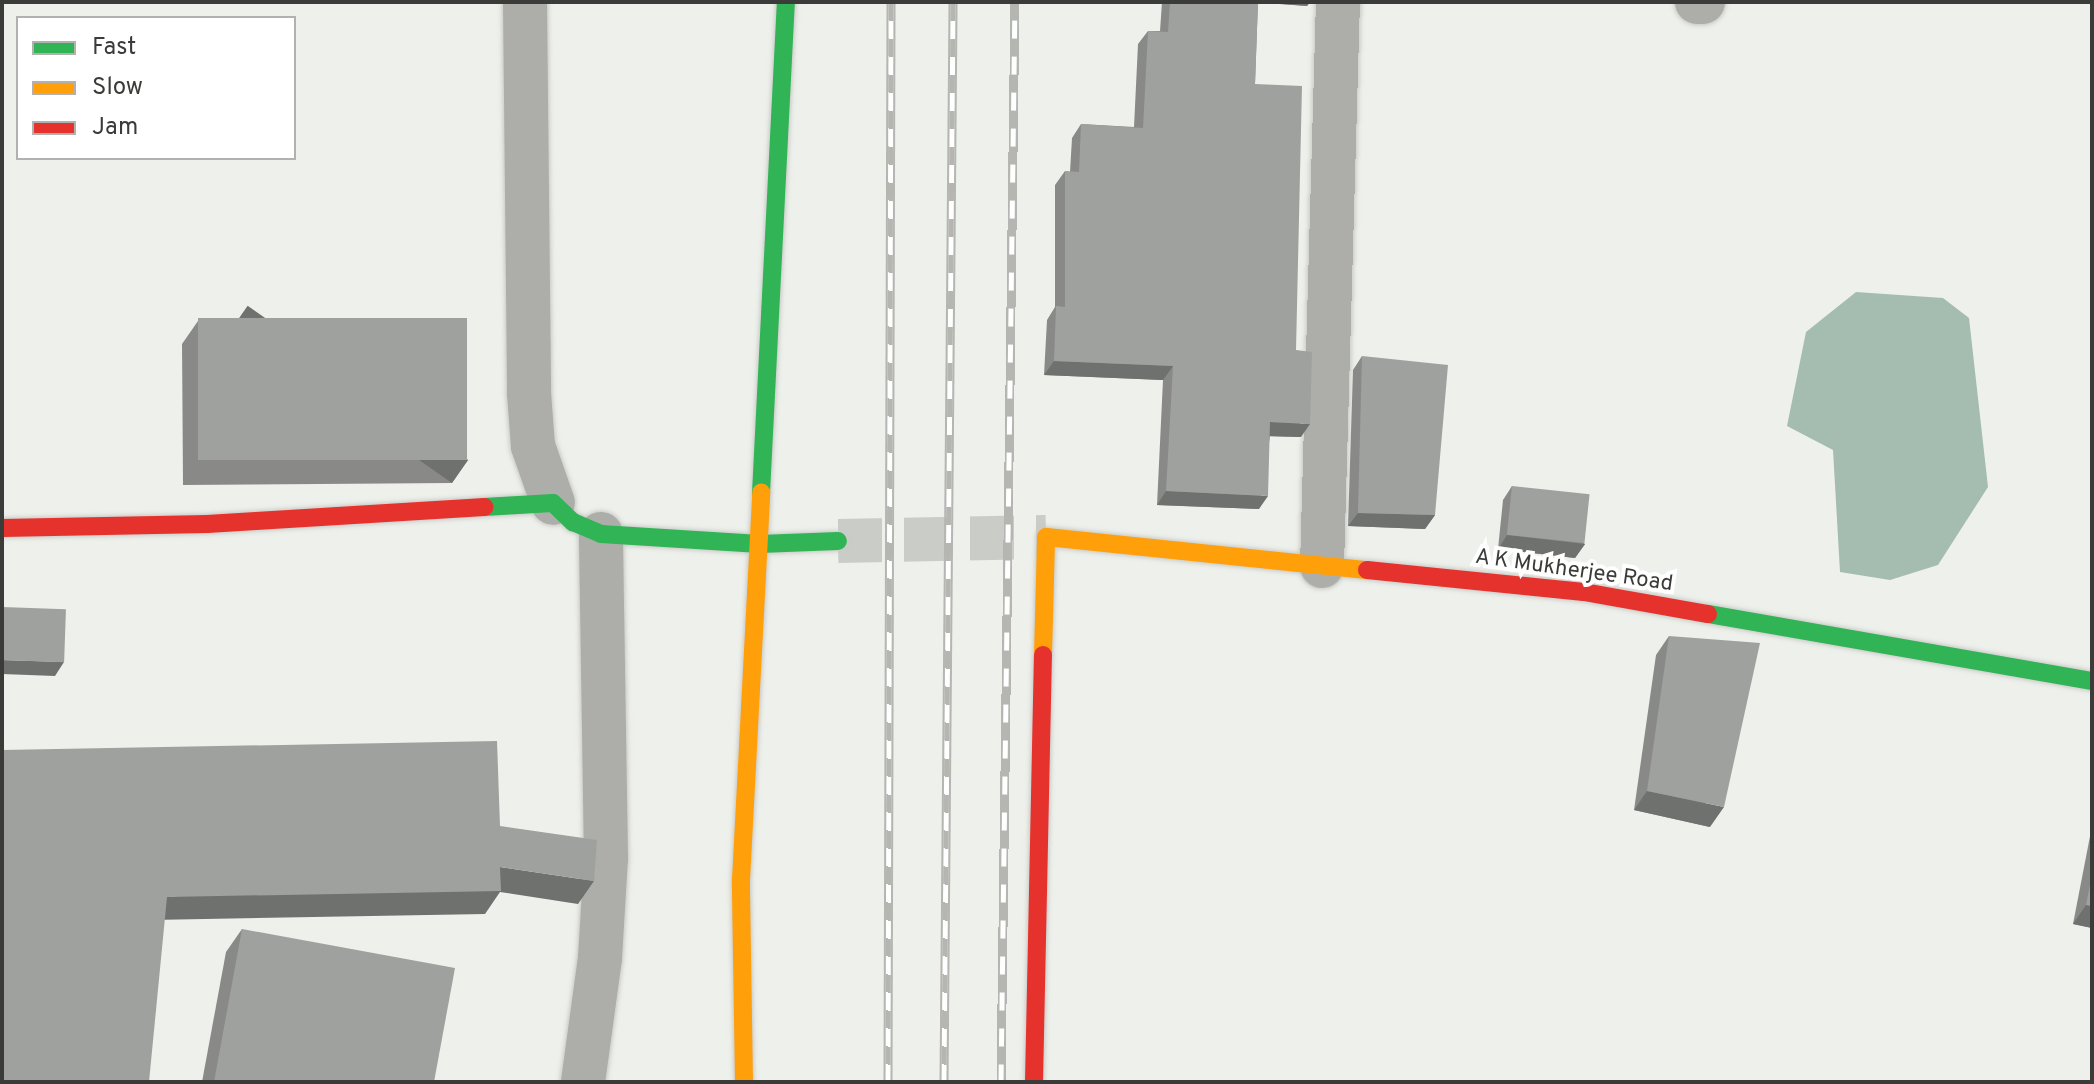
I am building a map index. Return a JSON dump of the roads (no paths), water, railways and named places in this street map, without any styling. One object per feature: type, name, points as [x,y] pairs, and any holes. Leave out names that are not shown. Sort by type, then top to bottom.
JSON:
[{"type":"street","points":[[525,2],[529,393],[533,446],[553,503],[573,522],[601,534],[760,544],[838,541]]},
{"type":"street","points":[[744,1082],[741,880],[786,2]]},
{"type":"street","points":[[1322,566],[1338,2]]},
{"type":"street","points":[[2,528],[207,524],[553,503]]},
{"type":"street","points":[[583,1082],[606,858],[601,534]]},
{"type":"street","name":"A K Mukherjee Road","points":[[1034,1082],[1046,537],[1584,592],[2092,681]]},
{"type":"tunnel","points":[[838,541],[1046,537]]},
{"type":"railway","points":[[888,1082],[891,2]]},
{"type":"railway","points":[[944,1082],[953,2]]},
{"type":"railway","points":[[1001,1082],[1015,2]]}]
